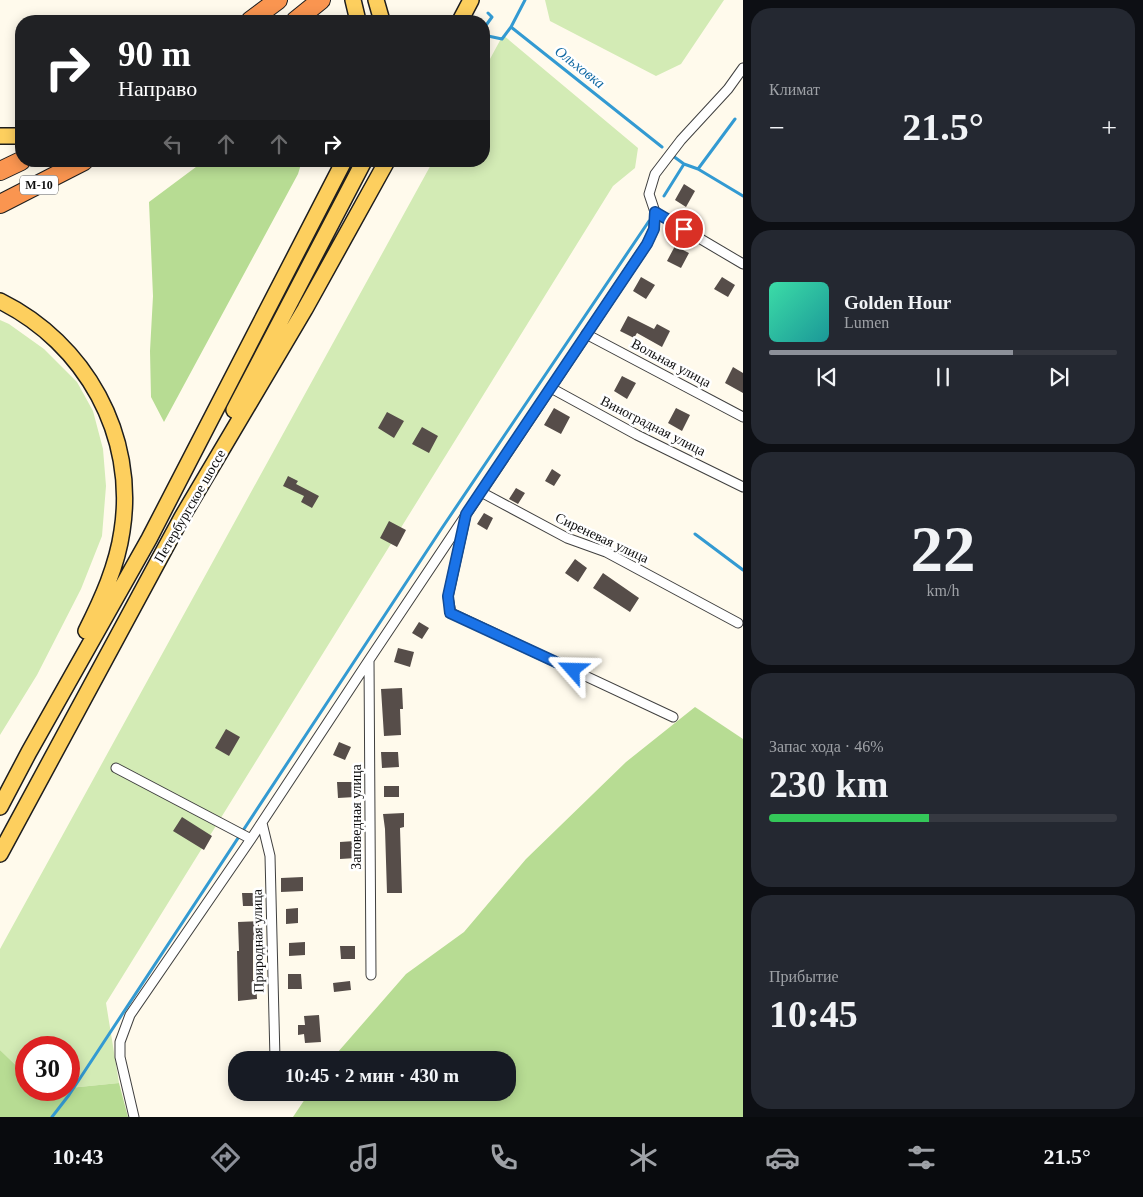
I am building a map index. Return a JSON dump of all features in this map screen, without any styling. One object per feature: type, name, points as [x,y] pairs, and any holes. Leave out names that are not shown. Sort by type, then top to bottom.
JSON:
[{"type":"highway","points":[[258,15],[278,0]]},
{"type":"highway","points":[[302,15],[321,0]]},
{"type":"highway","name":"М-10","points":[[0,171],[15,164]]},
{"type":"highway","name":"М-10","points":[[0,204],[73,167]]},
{"type":"main road","points":[[352,0],[356,15]]},
{"type":"main road","points":[[463,15],[471,0]]},
{"type":"main road","points":[[0,136],[15,136]]},
{"type":"main road","name":"Петербургское шоссе","points":[[0,806],[149,539],[341,167]]},
{"type":"main road","points":[[182,517],[204,468],[361,167]]},
{"type":"main road","name":"Петербургское шоссе","points":[[0,854],[182,517],[309,301],[384,167]]},
{"type":"main road","points":[[0,301],[25,314],[45,329],[64,346],[85,372],[102,400],[112,423],[119,447],[124,480],[125,497],[122,530],[110,578],[29,752]]},
{"type":"street","points":[[134,1117],[120,1057],[120,1042],[130,1015],[244,836],[262,823],[647,244],[654,229],[655,212],[649,194],[654,174],[681,140],[728,89],[743,68]]},
{"type":"street","points":[[655,212],[743,264]]},
{"type":"street","name":"Вольная улица","points":[[586,334],[743,416]]},
{"type":"street","name":"Виноградная улица","points":[[551,388],[636,435],[743,488]]},
{"type":"street","name":"Сиреневая улица","points":[[481,492],[567,538],[606,552],[738,623]]},
{"type":"street","points":[[466,514],[448,596],[450,613],[673,717]]},
{"type":"street","name":"Заповедная улица","points":[[369,660],[372,975]]},
{"type":"street","points":[[116,768],[244,836]]},
{"type":"street","name":"Природная улица","points":[[262,823],[270,856],[275,1051]]},
{"type":"green space","points":[[545,0],[724,0],[681,64],[656,76],[550,21]]},
{"type":"green space","points":[[503,35],[638,148],[635,168],[613,186],[106,1003],[119,1083],[80,1087],[80,1036],[15,1036],[15,1064],[0,1050],[0,949],[430,167],[490,167],[490,59]]},
{"type":"green space","points":[[196,167],[300,167],[164,422],[151,397],[150,351],[153,296],[149,202]]},
{"type":"green space","points":[[0,320],[9,324],[44,349],[77,382],[93,411],[103,449],[106,486],[102,536],[81,589],[37,675],[0,735]]},
{"type":"green space","points":[[695,707],[743,739],[743,1117],[293,1117],[304,1101],[516,1101],[516,1051],[339,1051],[406,974],[464,932],[526,859],[626,762]]},
{"type":"green space","points":[[0,1050],[15,1064],[15,1101],[80,1101],[80,1087],[119,1083],[128,1117],[0,1117]]},
{"type":"building","points":[[684,184],[695,191],[686,207],[675,200]]},
{"type":"building","points":[[675,246],[689,253],[681,268],[667,261]]},
{"type":"building","points":[[641,277],[655,285],[646,299],[633,291]]},
{"type":"building","points":[[722,277],[735,285],[728,297],[714,289]]},
{"type":"building","points":[[628,316],[654,329],[657,324],[670,331],[662,347],[637,333],[634,338],[620,331]]},
{"type":"building","points":[[733,367],[743,373],[743,393],[725,383]]},
{"type":"building","points":[[622,376],[636,383],[627,399],[614,391]]},
{"type":"building","points":[[554,408],[570,417],[561,434],[544,425]]},
{"type":"building","points":[[676,408],[690,415],[682,431],[668,423]]},
{"type":"building","points":[[387,412],[404,421],[394,438],[378,428]]},
{"type":"building","points":[[422,427],[438,436],[429,453],[412,444]]},
{"type":"building","points":[[552,469],[561,475],[554,486],[545,481]]},
{"type":"building","points":[[288,476],[298,481],[296,484],[319,496],[312,508],[301,502],[304,496],[283,486]]},
{"type":"building","points":[[516,488],[525,493],[518,504],[509,499]]},
{"type":"building","points":[[484,513],[493,518],[487,530],[477,524]]},
{"type":"building","points":[[389,521],[406,530],[397,547],[380,538]]},
{"type":"building","points":[[575,559],[587,568],[578,582],[565,573]]},
{"type":"building","points":[[603,573],[639,598],[630,612],[593,588]]},
{"type":"building","points":[[419,622],[429,628],[422,639],[412,633]]},
{"type":"building","points":[[398,648],[414,652],[410,667],[394,662]]},
{"type":"building","points":[[402,688],[403,709],[400,709],[401,735],[384,736],[381,689]]},
{"type":"building","points":[[226,729],[240,737],[229,756],[215,748]]},
{"type":"building","points":[[339,742],[351,747],[345,760],[333,755]]},
{"type":"building","points":[[381,752],[398,752],[399,767],[382,768]]},
{"type":"building","points":[[337,782],[354,782],[355,797],[338,798]]},
{"type":"building","points":[[384,786],[399,786],[399,797],[384,797]]},
{"type":"building","points":[[404,813],[404,827],[400,828],[402,893],[387,893],[383,814]]},
{"type":"building","points":[[182,817],[212,836],[204,850],[173,831]]},
{"type":"building","points":[[355,841],[356,858],[340,859],[340,842]]},
{"type":"building","points":[[303,877],[303,891],[281,892],[281,878]]},
{"type":"building","points":[[242,893],[258,893],[258,906],[243,906]]},
{"type":"building","points":[[298,908],[298,923],[286,924],[286,909]]},
{"type":"building","points":[[259,921],[259,940],[253,940],[253,980],[256,980],[257,999],[238,1001],[238,922]]},
{"type":"building","points":[[305,942],[305,955],[289,956],[289,943]]},
{"type":"building","points":[[340,946],[355,946],[355,959],[341,959]]},
{"type":"building","points":[[288,974],[301,974],[302,989],[288,989]]},
{"type":"building","points":[[350,981],[351,990],[334,992],[333,983]]},
{"type":"building","points":[[319,1015],[321,1042],[305,1043],[304,1034],[298,1035],[298,1025],[305,1025],[304,1016]]},
{"type":"waterway","points":[[511,27],[525,0]]},
{"type":"waterway","name":"Ольховка","points":[[490,15],[492,17],[490,20]]},
{"type":"waterway","name":"Ольховка","points":[[490,36],[502,39],[511,27],[662,147]]},
{"type":"waterway","points":[[698,169],[735,119]]},
{"type":"waterway","name":"Ольховка","points":[[673,156],[743,196]]},
{"type":"waterway","points":[[664,196],[684,164]]},
{"type":"waterway","points":[[52,1117],[69,1095],[442,528],[649,221]]},
{"type":"waterway","points":[[695,534],[743,570]]},
{"type":"route","points":[[573,670],[450,613],[448,596],[466,514],[647,244],[654,229],[655,212],[684,229]]}]
